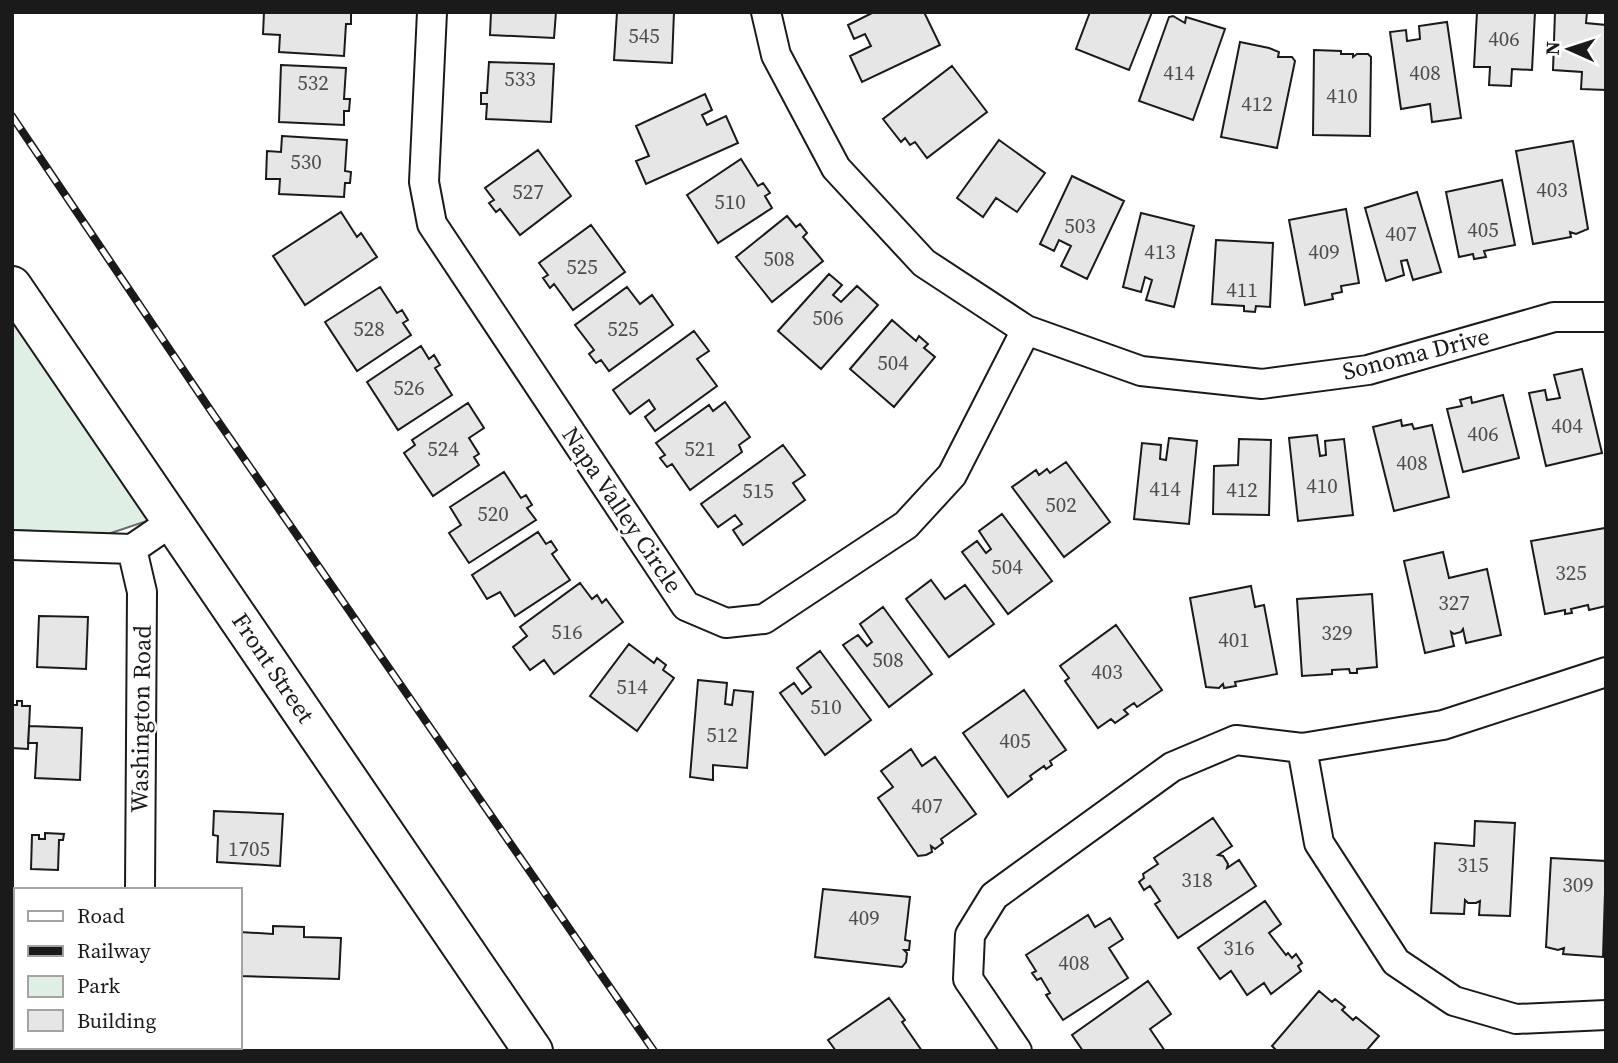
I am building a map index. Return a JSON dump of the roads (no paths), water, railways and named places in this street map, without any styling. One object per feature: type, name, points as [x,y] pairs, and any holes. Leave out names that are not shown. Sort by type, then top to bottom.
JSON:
[{"type":"street","name":"Napa Valley Circle","points":[[432,12],[424,182],[432,224],[686,606],[726,623],[764,619],[906,525],[952,475],[1026,330]]},
{"type":"street","name":"Sonoma Drive","points":[[766,12],[776,55],[836,168],[924,264],[1026,330],[1141,371],[1262,384],[1368,370],[1554,317],[1606,317]]},
{"type":"street","name":"Front Street","points":[[12,286],[533,1051]]},
{"type":"street","points":[[12,545],[132,549],[173,522]]},
{"type":"street","name":"Washington Road","points":[[132,549],[142,592],[139,888]]},
{"type":"street","points":[[1017,1051],[968,979],[970,935],[994,896],[1172,767],[1236,740],[1302,748],[1443,725],[1606,672]]},
{"type":"street","points":[[1302,748],[1319,844],[1396,962],[1454,1001],[1516,1019],[1606,1015]]},
{"type":"street","points":[[155,1049],[190,1051]]},
{"type":"railway","points":[[12,116],[211,411],[654,1051]]}]
